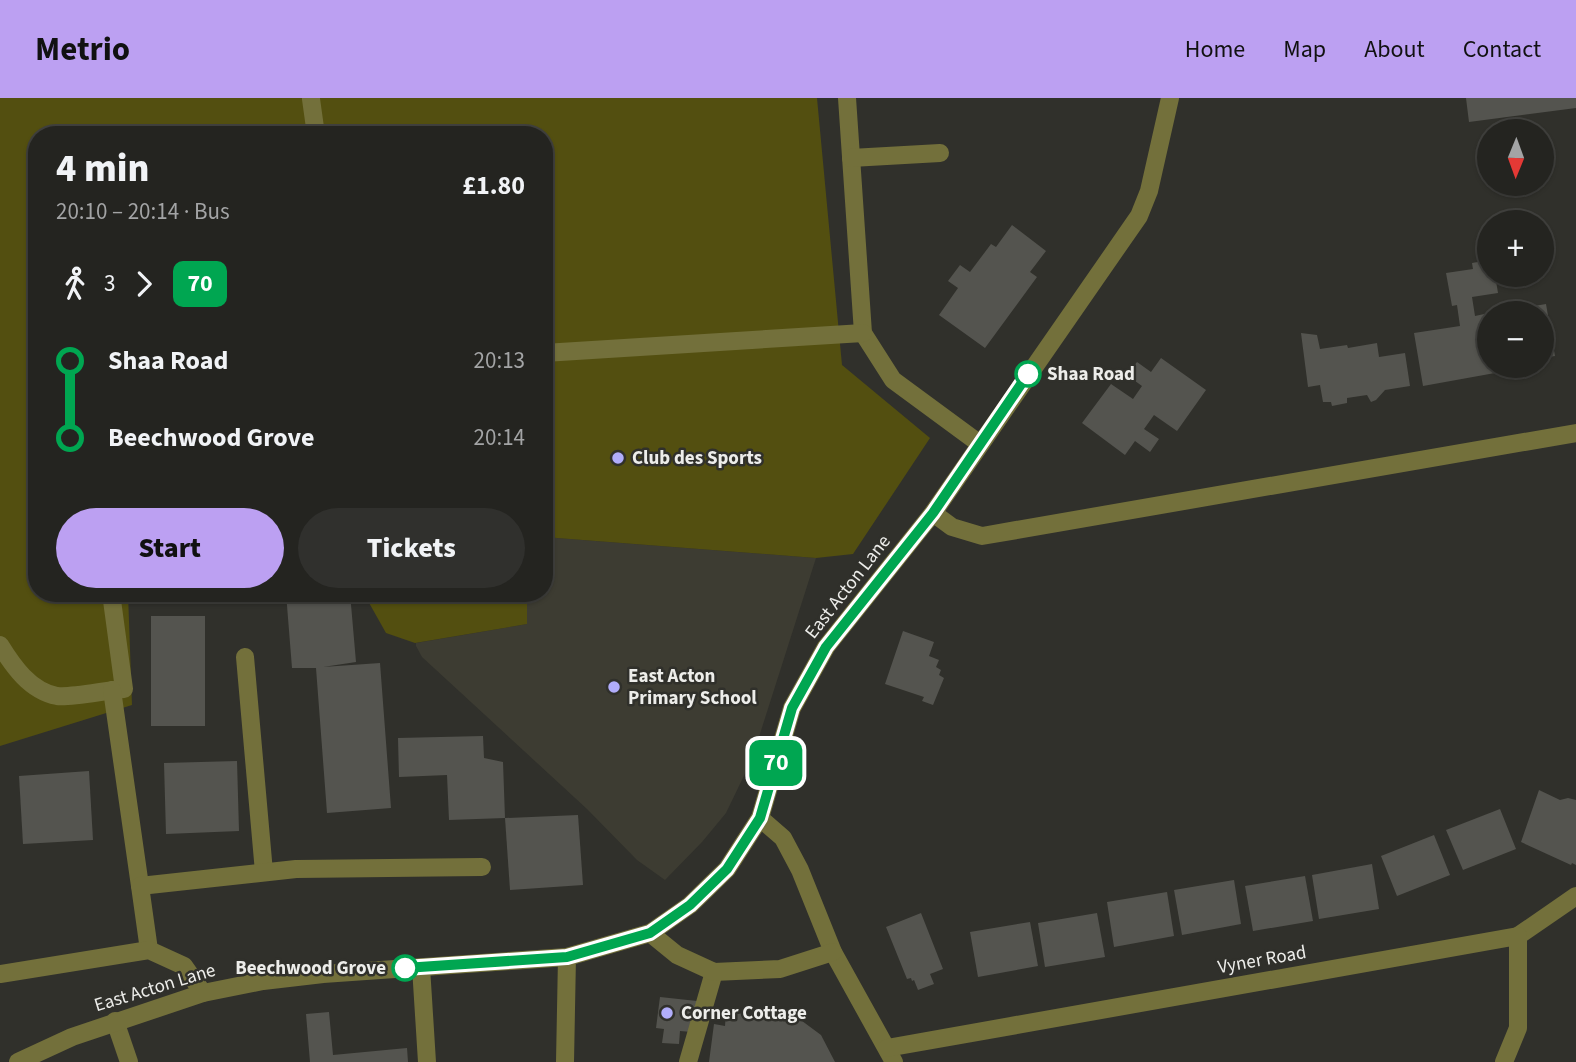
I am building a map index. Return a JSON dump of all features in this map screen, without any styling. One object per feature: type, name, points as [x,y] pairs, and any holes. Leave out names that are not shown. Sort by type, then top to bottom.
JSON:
[{"type":"street","points":[[847,98],[863,333],[892,380],[980,444]]},
{"type":"street","name":"East Acton Lane","points":[[18,1062],[72,1037],[203,993],[299,977],[567,957],[650,933],[690,905],[727,869],[760,818],[792,708],[826,647],[933,513],[1139,216],[1149,191],[1170,98]]},
{"type":"street","points":[[311,99],[315,126]]},
{"type":"street","points":[[851,158],[940,153]]},
{"type":"street","points":[[553,352],[863,333]]},
{"type":"street","points":[[933,513],[952,527],[982,536],[1576,433]]},
{"type":"street","points":[[0,645],[14,667],[35,687],[58,696],[124,689],[112,602]]},
{"type":"street","points":[[245,657],[264,872]]},
{"type":"street","points":[[112,690],[149,950]]},
{"type":"street","points":[[760,818],[783,838],[800,870],[833,951],[890,1055]]},
{"type":"street","points":[[140,886],[296,869],[482,867]]},
{"type":"street","points":[[1504,1062],[1518,1028],[1518,936],[1576,896]]},
{"type":"street","points":[[650,933],[677,955],[714,972],[779,969],[833,951]]},
{"type":"street","name":"Vyner Road","points":[[890,1055],[1518,936]]},
{"type":"street","points":[[0,974],[149,950],[184,966],[203,993]]},
{"type":"street","points":[[565,1062],[567,957]]},
{"type":"street","points":[[421,967],[427,1062]]},
{"type":"street","points":[[688,1062],[714,972]]},
{"type":"street","points":[[115,1021],[129,1062]]},
{"type":"shaded area","points":[[0,98],[817,98],[842,365],[930,438],[853,554],[816,558],[553,538],[553,126],[28,126],[28,602],[128,602],[132,705],[0,746]]},
{"type":"shaded area","name":"East Acton Primary School","points":[[553,538],[816,558],[752,759],[726,813],[665,880],[637,860],[587,809],[422,657],[416,646],[416,643],[527,624],[527,602],[553,602]]},
{"type":"shaded area","points":[[369,602],[527,602],[527,624],[415,643],[386,633]]},
{"type":"building","points":[[1466,98],[1576,98],[1576,108],[1469,122]]},
{"type":"building","points":[[1012,225],[1046,251],[1030,272],[1037,277],[985,348],[939,315],[958,288],[948,281],[960,265],[970,272],[991,244],[996,247]]},
{"type":"building","points":[[1477,262],[1477,287],[1497,287],[1498,293],[1472,297],[1477,316],[1477,376],[1423,386],[1414,333],[1460,326],[1457,305],[1452,306],[1446,273],[1473,269],[1472,263]]},
{"type":"building","points":[[1301,333],[1317,335],[1320,349],[1377,343],[1379,357],[1405,353],[1410,386],[1385,390],[1371,402],[1367,395],[1347,398],[1347,403],[1332,406],[1331,402],[1323,402],[1320,385],[1308,387]]},
{"type":"building","points":[[1161,358],[1206,390],[1177,431],[1154,415],[1144,429],[1159,439],[1150,452],[1135,441],[1125,455],[1082,423],[1111,384],[1133,399],[1142,386],[1127,375],[1137,362],[1151,372]]},
{"type":"building","points":[[287,602],[351,602],[356,662],[323,667],[380,663],[391,808],[327,813],[316,668],[292,668]]},
{"type":"building","points":[[151,616],[205,616],[205,726],[151,726]]},
{"type":"building","points":[[903,631],[934,642],[929,656],[939,660],[936,667],[941,670],[939,675],[944,678],[933,705],[922,701],[924,697],[885,684]]},
{"type":"building","points":[[483,736],[484,758],[503,762],[505,818],[449,820],[447,775],[399,777],[398,738]]},
{"type":"building","points":[[237,761],[239,831],[166,834],[164,763]]},
{"type":"building","points":[[89,771],[93,840],[23,844],[19,776]]},
{"type":"building","points":[[1539,790],[1560,800],[1576,800],[1576,865],[1521,842]]},
{"type":"building","points":[[1500,809],[1516,849],[1463,870],[1446,830]]},
{"type":"building","points":[[578,815],[583,885],[510,890],[505,818]]},
{"type":"building","points":[[1434,835],[1450,875],[1397,896],[1381,856]]},
{"type":"building","points":[[1372,864],[1379,909],[1319,919],[1312,875]]},
{"type":"building","points":[[1305,876],[1313,921],[1253,931],[1245,886]]},
{"type":"building","points":[[1234,880],[1241,924],[1182,935],[1174,890]]},
{"type":"building","points":[[1167,892],[1174,936],[1114,947],[1107,902]]},
{"type":"building","points":[[921,913],[943,969],[930,974],[934,984],[918,990],[914,980],[907,979],[886,927]]},
{"type":"building","points":[[1097,913],[1105,957],[1045,967],[1038,923]]},
{"type":"building","points":[[1030,922],[1038,966],[978,977],[970,932]]},
{"type":"building","points":[[660,997],[697,1001],[692,1032],[680,1031],[679,1044],[662,1043],[664,1029],[656,1028]]},
{"type":"building","points":[[756,1010],[794,1015],[821,1035],[835,1062],[709,1062],[714,1024],[725,1026],[726,1012],[755,1015]]},
{"type":"building","points":[[329,1012],[333,1055],[407,1048],[408,1062],[310,1062],[306,1014]]},
{"type":"bus line","name":"70","points":[[405,968],[567,957],[650,933],[690,905],[727,869],[760,818],[792,708],[826,647],[933,513],[1028,374]]},
{"type":"place","name":"Shaa Road","points":[[1028,374]]},
{"type":"place","name":"Club des Sports","points":[[618,458]]},
{"type":"place","name":"East Acton Primary School","points":[[614,687]]},
{"type":"place","name":"Beechwood Grove","points":[[405,968]]},
{"type":"place","name":"Corner Cottage","points":[[667,1013]]}]
